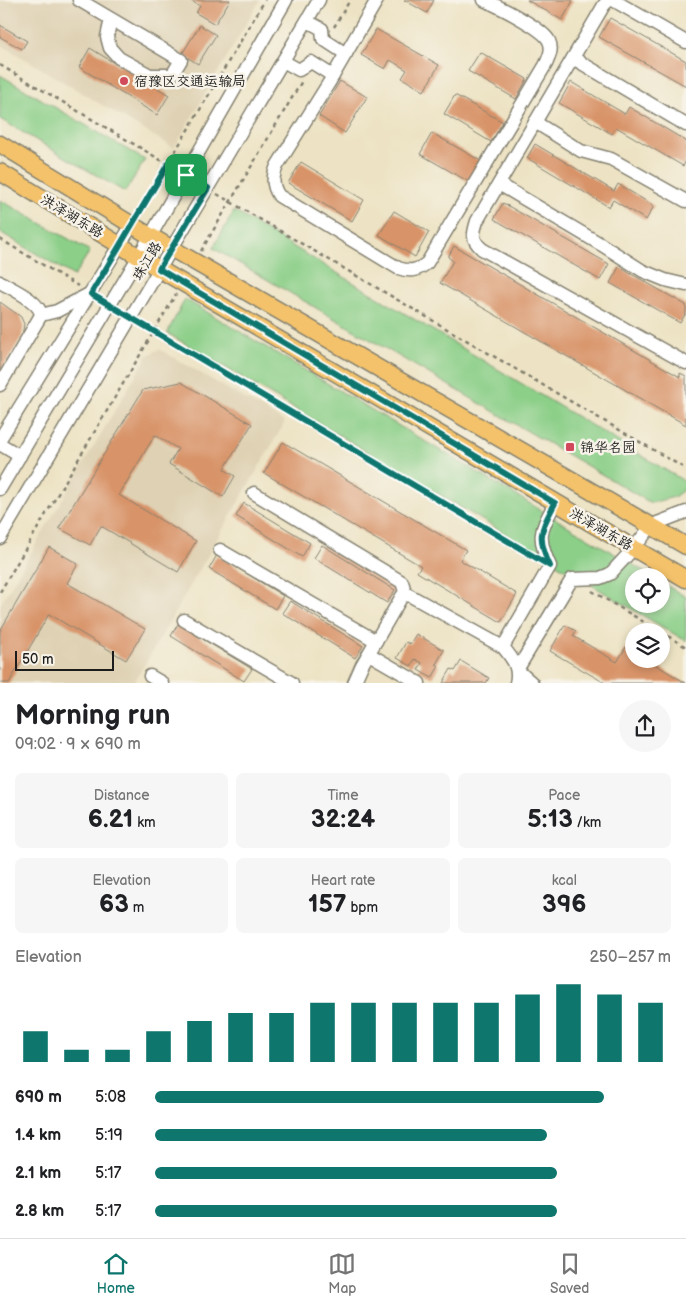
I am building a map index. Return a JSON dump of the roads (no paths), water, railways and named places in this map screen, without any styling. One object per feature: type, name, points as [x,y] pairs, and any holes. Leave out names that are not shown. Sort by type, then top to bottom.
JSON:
[{"type":"main road","name":"洪泽湖东路","points":[[0,144],[150,236],[686,546]]},
{"type":"main road","name":"洪泽湖东路","points":[[0,172],[159,269],[686,579]]},
{"type":"street","points":[[79,0],[181,60],[172,75],[150,75],[119,58],[110,48],[107,37],[111,19]]},
{"type":"street","name":"珠江路","points":[[0,488],[139,256],[286,0]]},
{"type":"street","name":"珠江路","points":[[0,538],[319,0]]},
{"type":"street","points":[[377,0],[278,166],[273,181],[274,189],[279,196],[398,268],[412,271],[420,269],[427,263],[546,64],[550,53],[549,40],[542,32],[484,0]]},
{"type":"street","points":[[609,0],[604,5],[477,221],[474,233],[476,243],[482,249],[686,363]]},
{"type":"street","points":[[613,0],[686,42]]},
{"type":"street","points":[[307,21],[322,30],[323,39],[346,54]]},
{"type":"street","points":[[573,58],[686,125]]},
{"type":"street","points":[[283,61],[299,70],[311,62],[333,76]]},
{"type":"street","points":[[535,122],[581,151],[611,159],[686,201]]},
{"type":"street","points":[[499,184],[643,271],[665,280],[686,285]]},
{"type":"street","points":[[0,438],[132,225]]},
{"type":"street","points":[[0,282],[33,302],[41,310],[41,315],[0,385]]},
{"type":"street","points":[[41,315],[57,311],[91,294]]},
{"type":"street","points":[[0,444],[20,456]]},
{"type":"street","points":[[254,493],[402,582],[406,595]]},
{"type":"street","points":[[503,647],[550,566],[544,554],[542,528],[555,503]]},
{"type":"street","points":[[516,677],[572,579],[600,578],[610,574],[652,525],[686,512]]},
{"type":"street","points":[[220,550],[376,641]]},
{"type":"street","points":[[354,683],[402,596],[409,594],[503,647],[512,658],[516,677]]},
{"type":"street","points":[[184,620],[292,683]]},
{"type":"street","points":[[369,654],[418,683]]},
{"type":"street","points":[[150,676],[162,683]]},
{"type":"street","points":[[516,677],[532,683]]},
{"type":"place","name":"宿豫区交通运输局","points":[[124,81]]},
{"type":"place","name":"锦华名园","points":[[570,447]]}]
